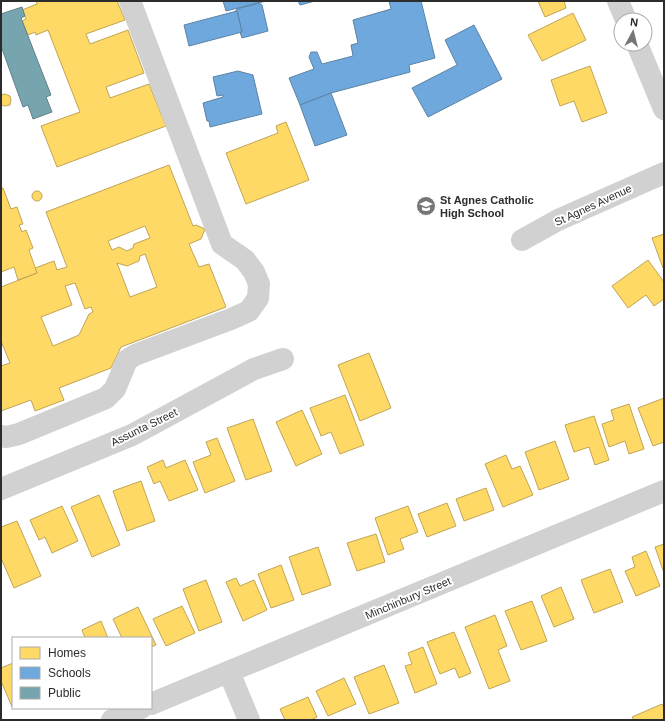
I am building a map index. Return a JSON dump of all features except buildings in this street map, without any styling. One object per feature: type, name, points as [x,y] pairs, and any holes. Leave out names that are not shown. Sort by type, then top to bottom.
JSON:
[{"type":"street","points":[[1,436],[6,437],[19,434],[106,398],[115,389],[127,360],[135,355],[249,311],[258,298],[259,284],[254,272],[245,260],[222,244],[192,160],[130,1]]},
{"type":"street","points":[[618,1],[623,12]]},
{"type":"street","points":[[639,52],[664,109]]},
{"type":"street","name":"St Agnes Avenue","points":[[522,240],[558,220],[664,173]]},
{"type":"street","name":"Assunta Street","points":[[1,489],[132,435],[254,369],[283,359]]},
{"type":"street","name":"Minchinbury Street","points":[[152,704],[664,491]]},
{"type":"street","points":[[229,672],[249,720]]},
{"type":"street","points":[[112,720],[139,709]]},
{"type":"place","name":"St Agnes Catholic High School","points":[[426,206]]}]
